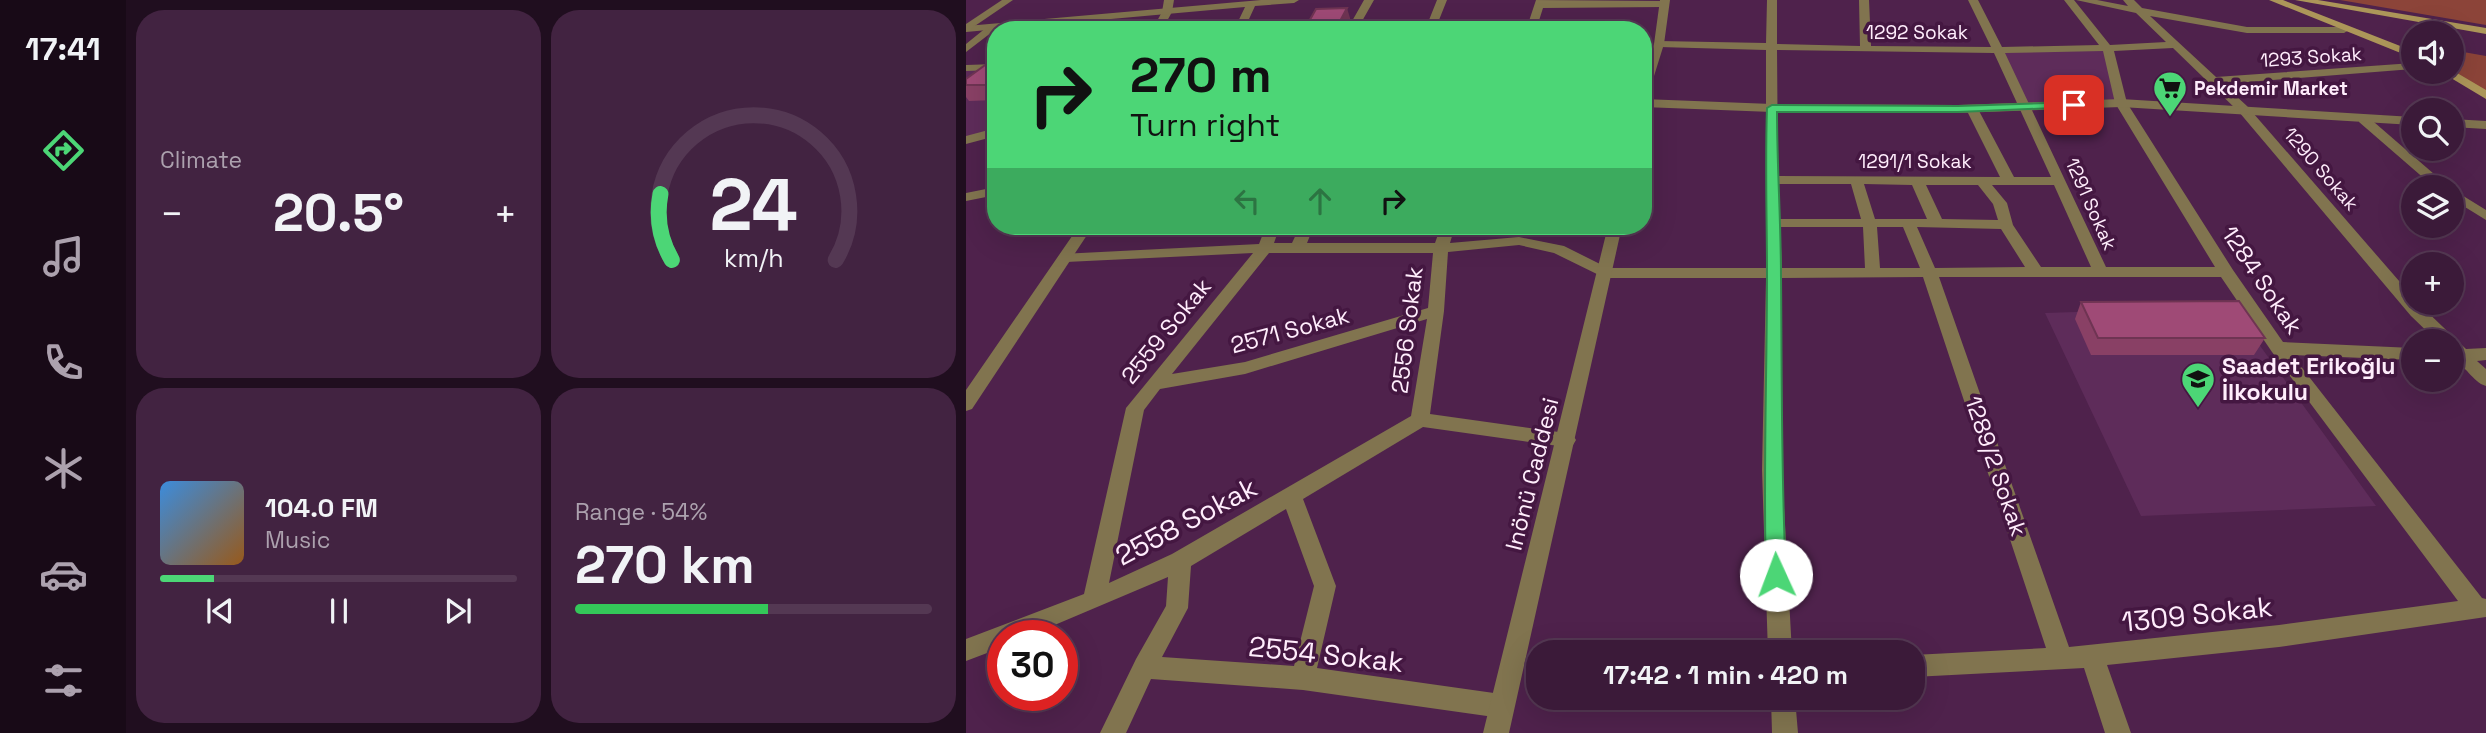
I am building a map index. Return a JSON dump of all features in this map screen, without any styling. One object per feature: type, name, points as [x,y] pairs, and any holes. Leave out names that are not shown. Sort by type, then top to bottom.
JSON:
[{"type":"main road","points":[[2300,0],[2486,31]]},
{"type":"main road","points":[[2279,1],[2344,30],[2401,51]]},
{"type":"main road","points":[[2464,82],[2486,95]]},
{"type":"street","points":[[966,29],[1008,0]]},
{"type":"street","points":[[1162,21],[1169,0]]},
{"type":"street","points":[[1073,21],[1292,0]]},
{"type":"street","points":[[1357,21],[1369,0]]},
{"type":"street","points":[[1434,21],[1442,0]]},
{"type":"street","points":[[1772,0],[1772,471],[1779,640]]},
{"type":"street","points":[[1864,0],[1867,50]]},
{"type":"street","name":"1291 Sokak","points":[[1973,0],[2026,107],[2101,273]]},
{"type":"street","points":[[2069,0],[2108,49]]},
{"type":"street","points":[[2081,0],[2247,30],[2344,30]]},
{"type":"street","name":"1290 Sokak","points":[[2127,0],[2243,109],[2435,329]]},
{"type":"street","points":[[1534,21],[1540,3],[1665,2],[1652,56]]},
{"type":"street","points":[[1243,21],[1251,5]]},
{"type":"street","points":[[966,29],[987,29]]},
{"type":"street","points":[[966,49],[987,32]]},
{"type":"street","name":"1292 Sokak","points":[[1656,41],[1867,50],[2108,49],[2175,45]]},
{"type":"street","name":"1284 Sokak","points":[[2108,49],[2121,103],[2226,272],[2278,348],[2481,608]]},
{"type":"street","points":[[966,68],[987,67]]},
{"type":"street","name":"1293 Sokak","points":[[2211,81],[2401,67]]},
{"type":"street","points":[[1652,103],[1772,108],[1972,108],[2121,103],[2401,121]]},
{"type":"street","points":[[1972,108],[2009,181]]},
{"type":"street","points":[[2363,119],[2428,175]]},
{"type":"street","points":[[2464,124],[2486,125]]},
{"type":"street","points":[[966,140],[987,134]]},
{"type":"street","name":"1291/1 Sokak","points":[[1771,180],[2060,181]]},
{"type":"street","points":[[1856,180],[1870,224],[1873,274]]},
{"type":"street","points":[[1917,180],[1936,222]]},
{"type":"street","points":[[1982,181],[2000,203],[2006,225],[2036,274]]},
{"type":"street","points":[[966,197],[987,193]]},
{"type":"street","points":[[2464,201],[2486,216]]},
{"type":"street","points":[[1772,223],[1936,222],[2006,225]]},
{"type":"street","name":"1289/2 Sokak","points":[[1908,223],[1930,274],[2061,659]]},
{"type":"street","points":[[966,404],[1080,235]]},
{"type":"street","name":"2559 Sokak","points":[[1094,600],[1135,408],[1265,248],[1270,235]]},
{"type":"street","points":[[1297,248],[1303,235]]},
{"type":"street","name":"2556 Sokak","points":[[1445,235],[1441,248],[1436,311],[1420,420],[1566,440]]},
{"type":"street","name":"Inönü Caddesi","points":[[1496,733],[1613,235]]},
{"type":"street","points":[[1066,257],[1265,248],[1441,248],[1519,241],[1559,249],[1605,273],[2226,272]]},
{"type":"street","name":"2571 Sokak","points":[[1154,384],[1245,368],[1436,311]]},
{"type":"street","points":[[2278,348],[2401,353]]},
{"type":"street","points":[[2464,353],[2486,354]]},
{"type":"street","points":[[2464,361],[2486,380]]},
{"type":"street","name":"2558 Sokak","points":[[966,650],[1094,600],[1180,561],[1420,420]]},
{"type":"street","points":[[1292,496],[1325,586],[1303,678]]},
{"type":"street","points":[[1114,733],[1144,667],[1177,608],[1180,561]]},
{"type":"street","name":"1309 Sokak","points":[[1925,665],[2061,659],[2279,636],[2481,608]]},
{"type":"street","points":[[2092,655],[2118,733]]},
{"type":"street","name":"2554 Sokak","points":[[1144,667],[1303,678],[1501,706]]},
{"type":"street","points":[[1784,710],[1785,733]]},
{"type":"shaded area","points":[[2340,0],[2486,0],[2486,25]]},
{"type":"shaded area","points":[[1996,49],[2108,49],[2121,103],[2026,107]]},
{"type":"shaded area","points":[[2464,52],[2486,56],[2486,95],[2464,80]]},
{"type":"shaded area","points":[[987,67],[987,134],[966,140],[966,68]]},
{"type":"shaded area","name":"Saadet Erikoğlu İlkokulu","points":[[2232,307],[2376,506],[2141,516],[2045,313]]},
{"type":"building","points":[[1347,8],[1340,21],[1309,21],[1316,9]]},
{"type":"building","points":[[987,64],[987,85],[966,85],[966,79]]},
{"type":"building","points":[[2239,301],[2265,338],[2098,338],[2081,302]]},
{"type":"place","name":"Pekdemir Market","points":[[2170,118]]},
{"type":"place","name":"Saadet Erikoğlu İlkokulu","points":[[2198,409]]},
{"type":"route","points":[[1776,575],[1772,471],[1772,108],[1958,109],[2074,105]]}]
